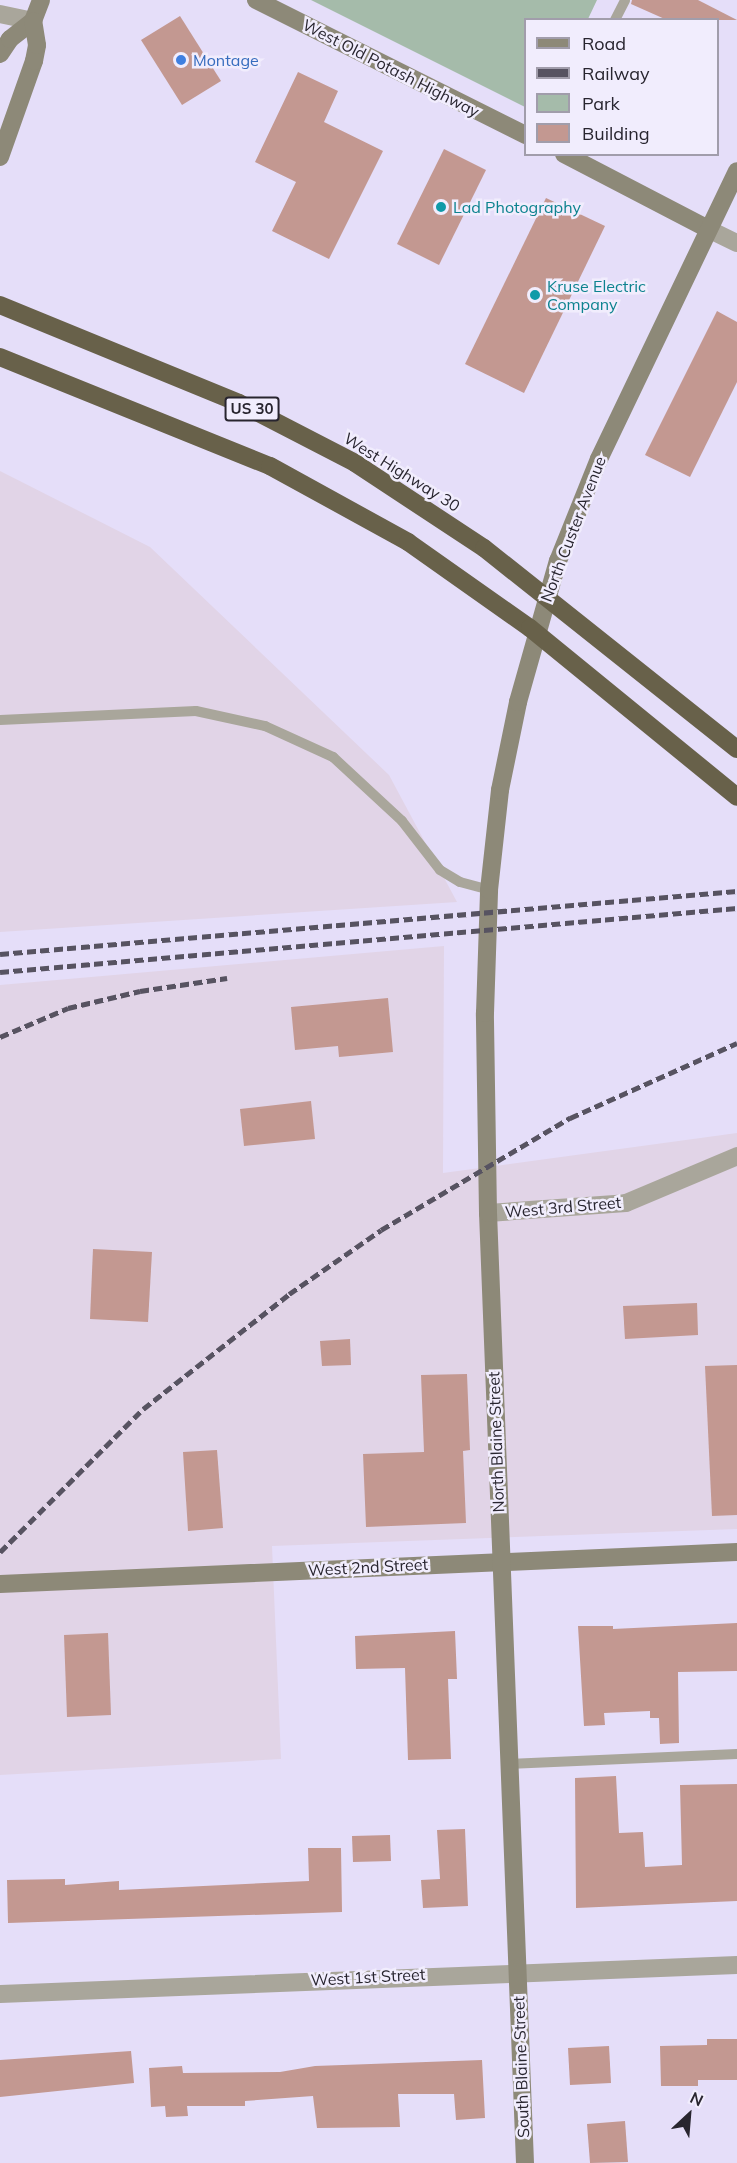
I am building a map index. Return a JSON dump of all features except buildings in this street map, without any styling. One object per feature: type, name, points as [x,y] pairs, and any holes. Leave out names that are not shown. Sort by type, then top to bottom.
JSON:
[{"type":"highway","name":"West Highway 30","points":[[0,306],[277,420],[355,463],[484,548],[737,749]]},
{"type":"highway","name":"US 30","points":[[0,357],[270,466],[371,520],[463,578],[737,797]]},
{"type":"street","points":[[0,157],[34,62],[37,45],[33,21],[41,0]]},
{"type":"street","name":"West Old Potash Highway","points":[[256,0],[524,134]]},
{"type":"street","points":[[0,14],[33,21]]},
{"type":"street","points":[[0,54],[10,39],[33,21]]},
{"type":"street","points":[[568,156],[737,243]]},
{"type":"street","name":"North Custer Avenue","points":[[487,912],[500,790],[518,702],[558,561],[599,459],[737,171]]},
{"type":"street","name":"North Blaine Street","points":[[487,912],[488,1214],[518,1971]]},
{"type":"street","name":"West 3rd Street","points":[[488,1214],[626,1203],[737,1156]]},
{"type":"street","name":"West 2nd Street","points":[[0,1584],[737,1552]]},
{"type":"street","name":"West 1st Street","points":[[0,1994],[518,1971],[737,1965]]},
{"type":"street","name":"South Blaine Street","points":[[518,1971],[525,2163]]},
{"type":"lane","points":[[616,18],[624,0]]},
{"type":"lane","points":[[0,720],[196,711],[265,726],[333,758],[402,821],[440,870],[489,890]]},
{"type":"lane","points":[[508,1764],[737,1754]]},
{"type":"shaded area","points":[[0,471],[150,547],[389,775],[457,902],[0,932]]},
{"type":"shaded area","points":[[444,946],[443,1173],[737,1133],[737,1529],[272,1546],[281,1759],[0,1775],[0,985]]},
{"type":"green space","points":[[311,0],[597,0],[588,18],[524,18],[524,106]]},
{"type":"railway","points":[[0,954],[737,891]]},
{"type":"railway","points":[[0,972],[737,908]]},
{"type":"railway","points":[[0,1037],[68,1008],[140,991],[227,978]]},
{"type":"railway","points":[[0,1552],[143,1409],[289,1294],[381,1230],[570,1118],[737,1043]]},
{"type":"place","name":"Montage","points":[[181,60]]},
{"type":"place","name":"Lad Photography","points":[[441,207]]},
{"type":"place","name":"Kruse Electric Company","points":[[535,295]]}]
